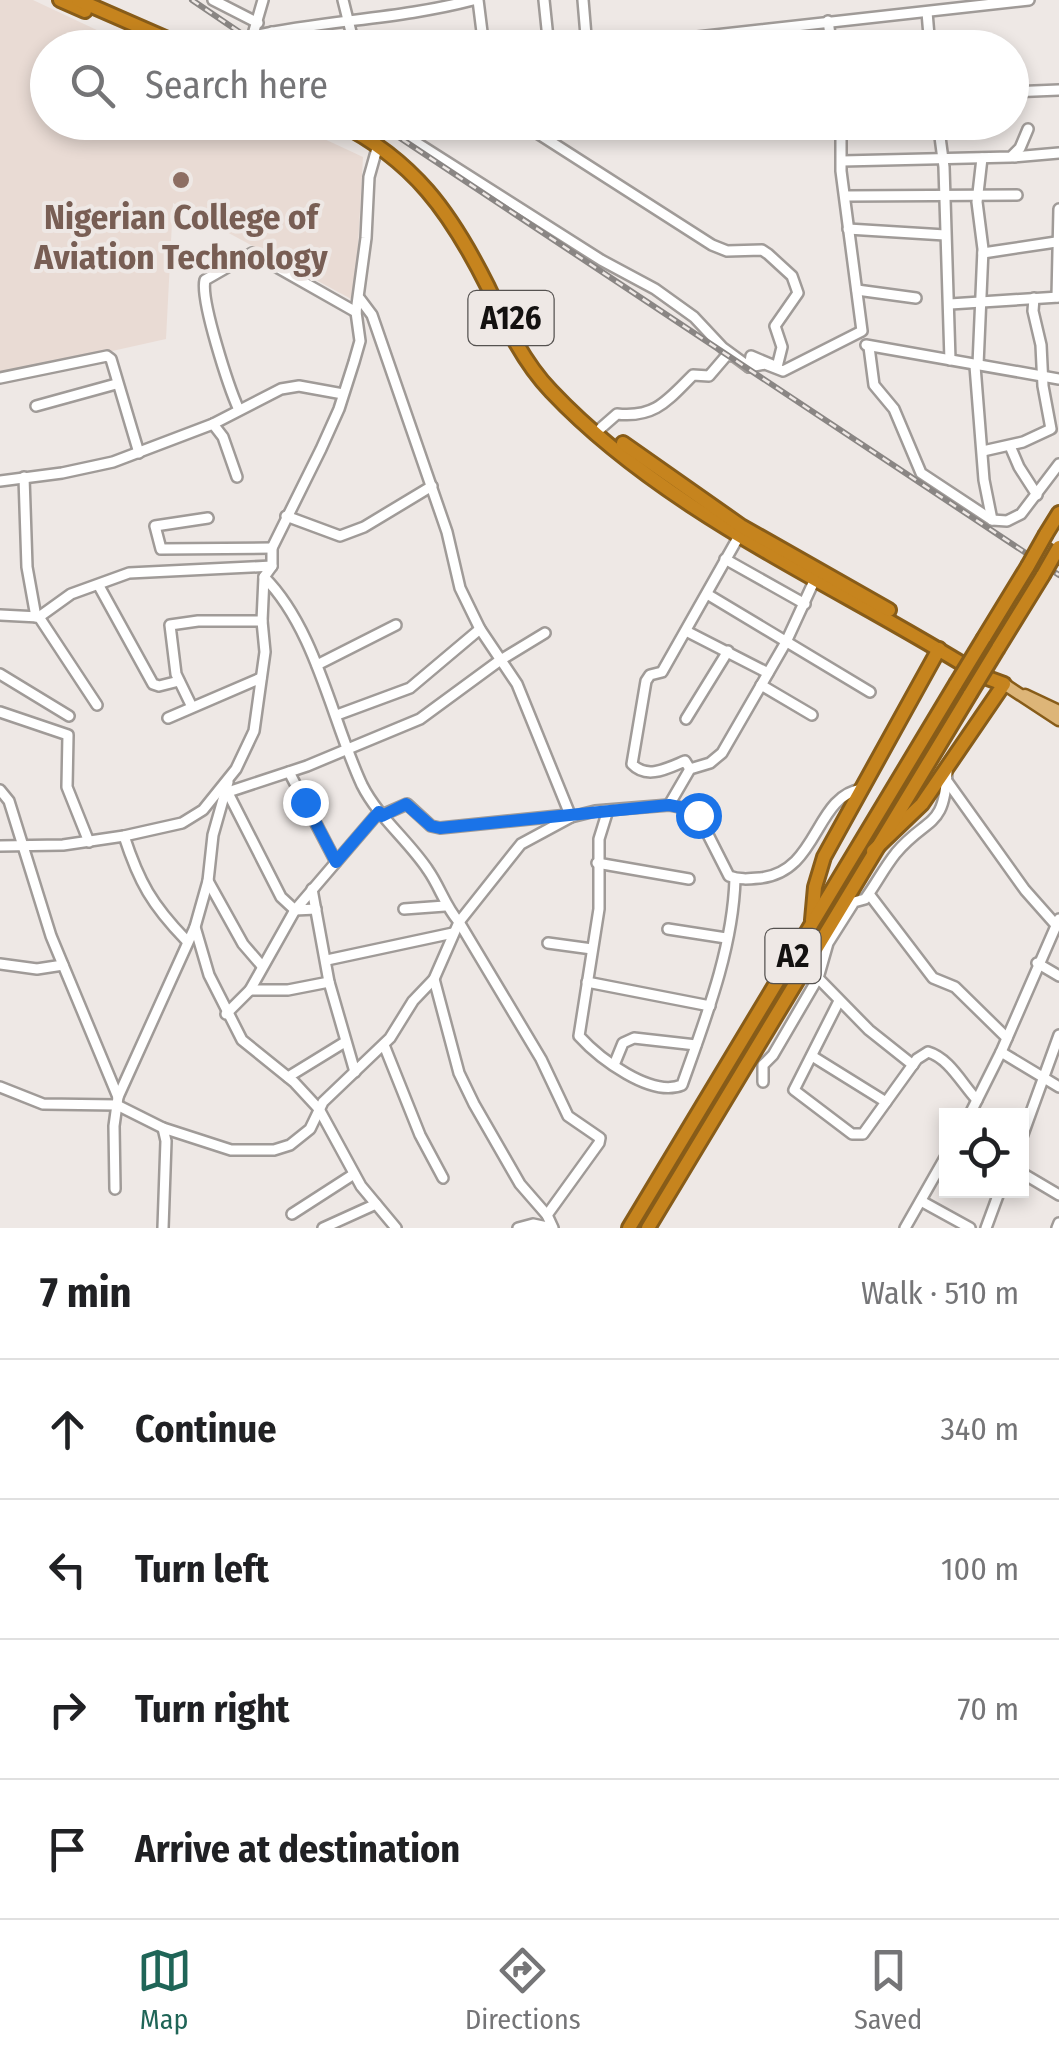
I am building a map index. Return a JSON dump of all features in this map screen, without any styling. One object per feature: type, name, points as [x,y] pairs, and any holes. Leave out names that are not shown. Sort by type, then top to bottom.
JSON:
[{"type":"highway","points":[[60,0],[128,30]]},
{"type":"highway","points":[[78,0],[147,30]]},
{"type":"highway","name":"A126","points":[[369,140],[439,201],[467,246],[518,346],[550,390],[600,436],[740,536],[982,676],[997,680]]},
{"type":"highway","name":"A126","points":[[382,140],[445,198],[468,232],[537,362],[558,388],[602,428],[741,526],[988,669],[997,680]]},
{"type":"highway","name":"A2","points":[[629,1228],[1059,513]]},
{"type":"highway","name":"A2","points":[[648,1228],[1059,547]]},
{"type":"highway","points":[[808,932],[820,866],[939,648]]},
{"type":"highway","points":[[873,851],[914,813],[947,774],[997,680]]},
{"type":"highway","points":[[901,776],[914,784]]},
{"type":"main road","points":[[997,680],[1059,711]]},
{"type":"main road","points":[[1024,695],[1059,720]]},
{"type":"street","points":[[213,0],[258,23]]},
{"type":"street","points":[[255,30],[262,0]]},
{"type":"street","points":[[342,0],[350,30]]},
{"type":"street","points":[[412,0],[416,13]]},
{"type":"street","points":[[285,30],[416,13],[475,0],[481,30]]},
{"type":"street","points":[[544,0],[547,30]]},
{"type":"street","points":[[583,0],[586,30]]},
{"type":"street","points":[[903,0],[905,15]]},
{"type":"street","points":[[751,30],[1029,0]]},
{"type":"street","points":[[926,12],[928,30]]},
{"type":"street","points":[[828,21],[829,30]]},
{"type":"street","points":[[1029,91],[1059,90]]},
{"type":"street","points":[[412,140],[601,260],[655,288],[694,316],[732,356],[749,367],[764,364],[783,371],[862,328],[848,228],[842,140]]},
{"type":"street","points":[[548,140],[693,235],[727,250],[762,250],[786,268],[798,288],[796,298],[775,326],[782,348],[778,367],[752,356],[749,367]]},
{"type":"street","points":[[940,140],[950,360]]},
{"type":"street","points":[[1011,158],[1023,140]]},
{"type":"street","points":[[114,1189],[118,1101],[195,926],[208,880],[213,835],[228,786],[254,731],[264,652],[264,578],[272,566],[272,548],[322,449],[360,341],[356,312],[369,178],[378,145]]},
{"type":"street","points":[[842,161],[1011,158],[1059,153]]},
{"type":"street","points":[[982,158],[978,195],[982,303],[976,366],[984,480],[992,520]]},
{"type":"street","points":[[846,196],[1016,195]]},
{"type":"street","points":[[950,304],[1058,297],[1059,209]]},
{"type":"street","points":[[848,228],[945,235]]},
{"type":"street","points":[[983,254],[1056,242]]},
{"type":"street","points":[[239,410],[222,370],[203,290],[205,280],[252,253],[356,312]]},
{"type":"street","points":[[857,290],[916,298]]},
{"type":"street","points":[[983,451],[1010,446],[1051,430],[1034,298]]},
{"type":"street","points":[[360,299],[372,315],[432,486],[452,548],[456,578],[480,629],[517,684],[570,816]]},
{"type":"street","points":[[856,334],[868,347],[874,385],[894,409],[921,473],[992,520],[1013,519],[1059,464]]},
{"type":"street","points":[[868,347],[1059,378]]},
{"type":"street","points":[[0,378],[107,356],[140,453]]},
{"type":"street","points":[[602,428],[617,414],[638,416],[655,411],[693,376],[709,376],[732,356]]},
{"type":"street","points":[[36,406],[116,384]]},
{"type":"street","points":[[0,481],[62,474],[140,453],[214,424],[281,389],[316,388],[342,394]]},
{"type":"street","points":[[214,424],[237,476]]},
{"type":"street","points":[[1010,446],[1036,495]]},
{"type":"street","points":[[24,477],[27,567],[38,617],[97,704]]},
{"type":"street","points":[[286,516],[340,536],[364,527],[432,486]]},
{"type":"street","points":[[208,518],[155,526],[161,550],[272,548]]},
{"type":"street","points":[[690,769],[685,761],[648,772],[639,771],[632,764],[646,681],[662,672],[740,536]]},
{"type":"street","points":[[725,559],[805,604]]},
{"type":"street","points":[[0,615],[38,617],[71,594],[129,573],[272,566]]},
{"type":"street","points":[[264,578],[280,593],[317,665],[354,763],[381,814],[429,871],[445,906],[459,922],[541,1058],[568,1116],[600,1138],[547,1215]]},
{"type":"street","points":[[669,805],[690,769],[710,764],[722,753],[786,642],[815,579]]},
{"type":"street","points":[[99,586],[153,684],[179,681]]},
{"type":"street","points":[[707,594],[870,692]]},
{"type":"street","points":[[192,707],[179,681],[170,625],[262,621]]},
{"type":"street","points":[[317,665],[396,625]]},
{"type":"street","points":[[337,715],[410,688],[480,629]]},
{"type":"street","points":[[686,631],[768,673]]},
{"type":"street","points":[[0,846],[89,842],[192,819],[228,786],[290,772],[434,712],[499,660],[546,633]]},
{"type":"street","points":[[686,719],[728,651]]},
{"type":"street","points":[[0,674],[69,716]]},
{"type":"street","points":[[168,718],[261,678]]},
{"type":"street","points":[[762,685],[812,715]]},
{"type":"street","points":[[0,712],[68,735],[67,787],[89,842]]},
{"type":"street","points":[[338,754],[354,763]]},
{"type":"street","points":[[290,772],[336,862]]},
{"type":"street","points":[[763,1082],[763,1066],[818,978],[828,943],[854,902],[865,900],[896,854],[935,819],[946,796],[947,774]]},
{"type":"street","points":[[947,774],[1025,890],[1058,922],[974,1108]]},
{"type":"street","points":[[228,786],[280,897],[295,910],[316,909]]},
{"type":"street","points":[[226,1014],[250,990],[295,910],[312,889],[381,814],[406,804],[431,826],[440,828],[669,805],[689,809],[698,815],[726,872],[735,878],[773,876],[794,865],[832,810],[852,790],[862,789]]},
{"type":"street","points":[[0,790],[10,800],[21,846],[63,965],[118,1101]]},
{"type":"street","points":[[608,810],[597,863],[599,909],[580,1036],[638,1080],[682,1086],[710,1006],[735,878]]},
{"type":"street","points":[[2,1091],[43,1104],[118,1101],[163,1128],[230,1150],[274,1150],[302,1138],[319,1109],[384,1045],[413,1001],[434,979],[459,922],[521,844],[570,816]]},
{"type":"street","points":[[124,836],[134,868],[158,911],[186,940]]},
{"type":"street","points":[[597,863],[689,879]]},
{"type":"street","points":[[208,880],[244,944],[262,966]]},
{"type":"street","points":[[312,889],[329,982],[355,1072]]},
{"type":"street","points":[[869,894],[933,978],[955,987],[1007,1038]]},
{"type":"street","points":[[404,909],[445,906]]},
{"type":"street","points":[[195,926],[205,964],[226,1014],[252,1051],[288,1077],[319,1109],[354,1174],[396,1228]]},
{"type":"street","points":[[668,929],[726,938]]},
{"type":"street","points":[[327,960],[453,933]]},
{"type":"street","points":[[548,943],[592,950]]},
{"type":"street","points":[[1037,963],[1059,976]]},
{"type":"street","points":[[0,964],[37,968],[63,965]]},
{"type":"street","points":[[818,978],[869,1030],[912,1066]]},
{"type":"street","points":[[434,979],[460,1073],[474,1104],[520,1184],[547,1215],[552,1228]]},
{"type":"street","points":[[250,990],[288,990],[329,982]]},
{"type":"street","points":[[587,982],[710,1006]]},
{"type":"street","points":[[840,1002],[794,1086],[796,1094],[852,1134],[863,1134],[924,1053],[934,1053],[978,1100]]},
{"type":"street","points":[[1029,1117],[1059,1035]]},
{"type":"street","points":[[614,1065],[623,1043],[634,1038],[696,1045]]},
{"type":"street","points":[[288,1077],[345,1042]]},
{"type":"street","points":[[384,1045],[420,1134],[443,1178]]},
{"type":"street","points":[[1001,1052],[1059,1086]]},
{"type":"street","points":[[812,1056],[886,1102]]},
{"type":"street","points":[[163,1128],[163,1228]]},
{"type":"street","points":[[166,1141],[176,1132]]},
{"type":"street","points":[[906,1228],[939,1169]]},
{"type":"street","points":[[292,1214],[354,1174]]},
{"type":"street","points":[[1029,1177],[1059,1195]]},
{"type":"street","points":[[986,1228],[997,1198]]},
{"type":"street","points":[[921,1201],[970,1228]]},
{"type":"street","points":[[323,1228],[376,1204]]},
{"type":"street","points":[[518,1228],[533,1224],[552,1228]]},
{"type":"shaded area","name":"Nigerian College of Aviation Technology","points":[[0,0],[33,0],[97,30],[30,30],[30,140],[326,140],[363,157],[355,301],[173,203],[166,339],[0,376]]},
{"type":"railway","points":[[192,0],[236,30]]},
{"type":"railway","points":[[403,140],[1059,575]]},
{"type":"place","name":"Nigerian College of Aviation Technology","points":[[181,180]]},
{"type":"route","points":[[305,802],[336,862],[379,812],[382,816],[406,804],[435,828],[669,805],[698,815]]}]
